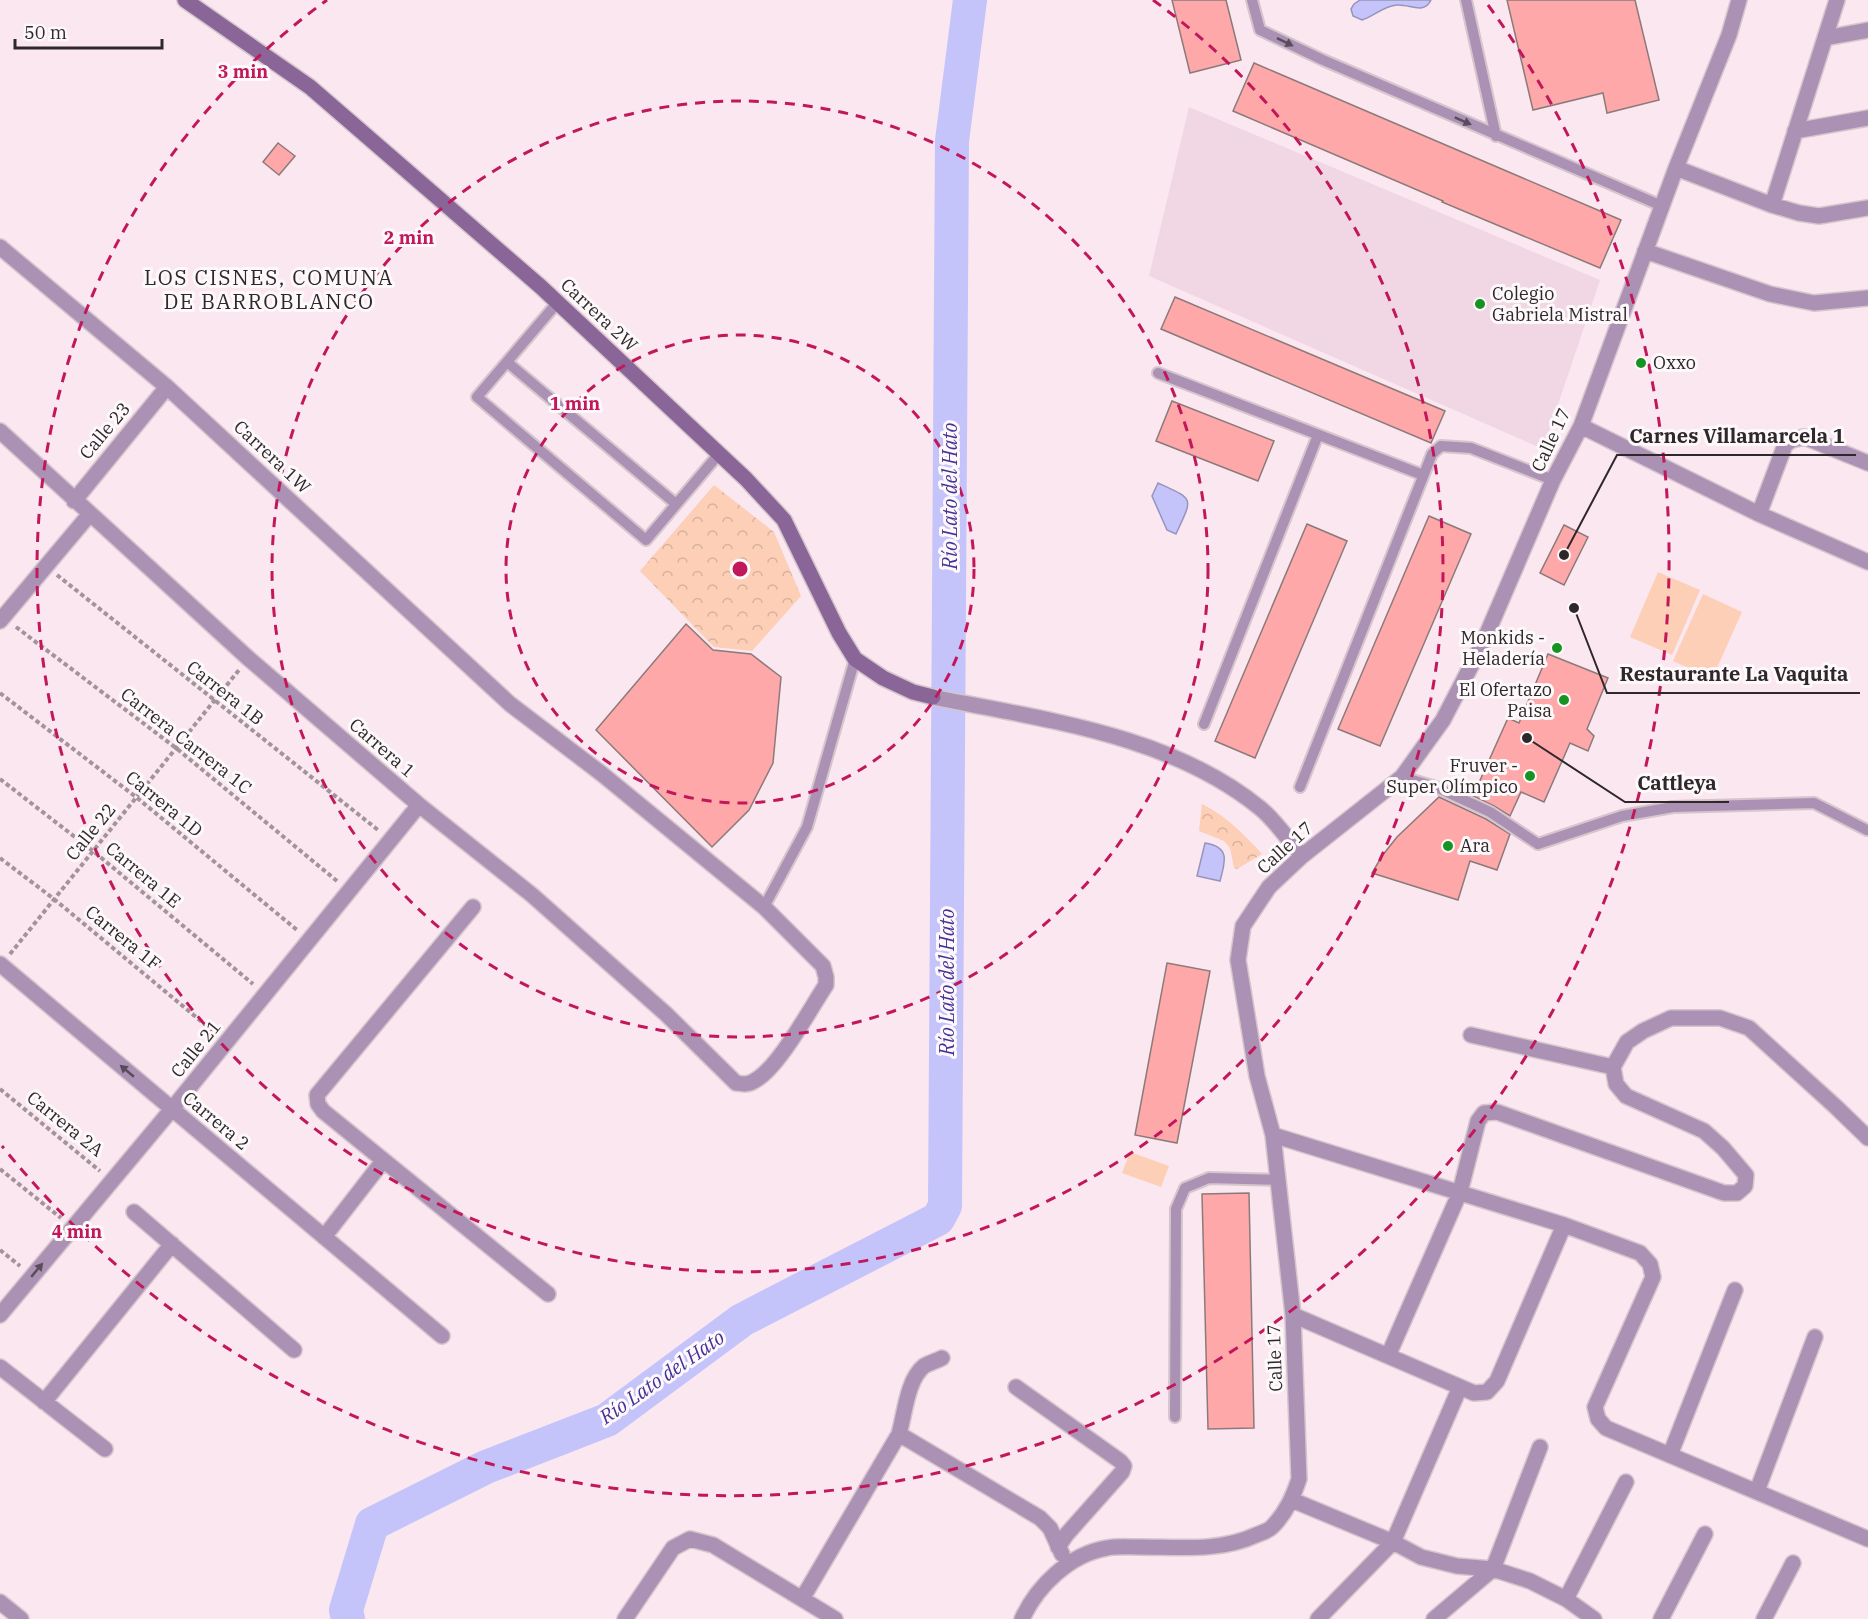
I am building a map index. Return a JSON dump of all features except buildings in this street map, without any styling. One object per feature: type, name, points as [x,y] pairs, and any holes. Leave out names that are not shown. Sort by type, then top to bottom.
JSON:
[{"type":"street","name":"Carrera 2W","points":[[185,0],[310,87],[557,303],[746,479],[784,520],[839,633],[855,659],[883,678],[913,692],[1131,740],[1190,765],[1228,786],[1261,809],[1302,856]]},
{"type":"street","name":"Calle 17","points":[[1022,1619],[1046,1584],[1066,1564],[1087,1553],[1108,1547],[1221,1546],[1246,1540],[1271,1528],[1292,1500],[1299,1479],[1293,1315],[1274,1135],[1257,1076],[1238,960],[1243,926],[1269,887],[1302,856],[1402,777],[1443,720],[1483,643],[1553,480],[1581,426],[1676,168],[1729,35],[1739,0]]},
{"type":"street","points":[[1772,205],[1837,0]]},
{"type":"street","points":[[1825,38],[1868,30]]},
{"type":"street","points":[[1795,131],[1868,118]]},
{"type":"street","points":[[1676,168],[1799,213],[1819,216],[1868,208]]},
{"type":"street","name":"Carrera 1W","points":[[0,247],[167,387],[510,704],[602,774],[764,907],[824,966],[826,985],[779,1057],[766,1073],[746,1084]]},
{"type":"street","points":[[1646,251],[1770,294],[1814,303],[1868,298]]},
{"type":"street","name":"Calle 23","points":[[74,501],[167,387]]},
{"type":"street","points":[[1581,426],[1759,514],[1868,562]]},
{"type":"street","name":"Carrera 1","points":[[0,431],[89,515],[248,658],[419,805],[532,895],[666,1014],[736,1083],[746,1084]]},
{"type":"street","points":[[1759,514],[1785,445],[1792,440],[1804,437],[1868,463]]},
{"type":"street","points":[[1,619],[89,515]]},
{"type":"street","name":"Calle 21","points":[[0,1315],[172,1109],[419,805]]},
{"type":"street","points":[[472,907],[317,1095],[318,1104],[323,1111],[383,1161],[548,1294]]},
{"type":"street","name":"Carrera 2","points":[[1,964],[442,1336]]},
{"type":"street","points":[[1388,1356],[1460,1192],[1478,1121],[1484,1113],[1497,1113],[1724,1194],[1737,1193],[1745,1186],[1746,1175],[1723,1148],[1704,1131],[1626,1096],[1616,1084],[1612,1067],[1626,1042],[1671,1018],[1720,1018],[1749,1028],[1868,1138]]},
{"type":"street","points":[[1471,1035],[1612,1067]]},
{"type":"street","points":[[1274,1135],[1564,1225],[1640,1253],[1650,1264],[1653,1277],[1595,1407],[1598,1419],[1606,1428],[1868,1539]]},
{"type":"street","points":[[324,1237],[383,1161]]},
{"type":"street","points":[[134,1212],[294,1350]]},
{"type":"street","points":[[1293,1315],[1474,1392],[1487,1392],[1497,1381],[1564,1225]]},
{"type":"street","points":[[45,1402],[172,1244]]},
{"type":"street","points":[[1670,1455],[1735,1290]]},
{"type":"street","points":[[1757,1491],[1815,1337]]},
{"type":"street","points":[[802,1599],[899,1434],[914,1379],[924,1366],[942,1359]]},
{"type":"street","points":[[0,1367],[105,1449]]},
{"type":"street","points":[[1318,1619],[1392,1542],[1460,1386]]},
{"type":"street","points":[[1016,1387],[1124,1466],[1122,1472],[1058,1546]]},
{"type":"street","points":[[899,1434],[1040,1518],[1050,1528],[1066,1564]]},
{"type":"street","points":[[1434,1619],[1493,1569],[1540,1447]]},
{"type":"street","points":[[1566,1599],[1626,1482]]},
{"type":"street","points":[[1292,1500],[1392,1542],[1421,1557],[1458,1566],[1493,1569],[1530,1581],[1566,1599],[1594,1619]]},
{"type":"street","points":[[1661,1619],[1705,1534]]},
{"type":"street","points":[[625,1619],[673,1548],[690,1539],[713,1545],[835,1619]]},
{"type":"street","points":[[1764,1619],[1793,1563]]},
{"type":"street","points":[[0,1602],[21,1619]]},
{"type":"lane","points":[[1252,0],[1260,30],[1496,136],[1662,206]]},
{"type":"lane","points":[[1466,0],[1496,136]]},
{"type":"lane","points":[[557,303],[477,397],[646,540],[718,455]]},
{"type":"lane","points":[[507,362],[676,504]]},
{"type":"lane","points":[[1158,373],[1423,475]]},
{"type":"lane","points":[[1204,724],[1318,435]]},
{"type":"lane","points":[[1300,787],[1432,454],[1441,446],[1472,448],[1553,480]]},
{"type":"lane","points":[[764,907],[807,827],[855,659]]},
{"type":"lane","points":[[1402,777],[1436,787],[1490,812],[1538,844],[1622,816],[1673,807],[1814,803],[1867,830]]},
{"type":"lane","points":[[1174,1417],[1176,1209],[1185,1188],[1209,1178],[1279,1180]]},
{"type":"path","name":"Carrera 1B","points":[[45,565],[390,840]]},
{"type":"path","name":"Carrera Carrera 1C","points":[[1,619],[176,748],[349,891]]},
{"type":"path","name":"Calle 22","points":[[1,964],[248,658]]},
{"type":"path","name":"Carrera 1D","points":[[0,693],[136,797],[309,940]]},
{"type":"path","name":"Carrera 1E","points":[[0,779],[93,851],[265,994]]},
{"type":"path","name":"Carrera 1F","points":[[0,858],[54,899],[227,1042]]},
{"type":"path","name":"Carrera 2A","points":[[0,1089],[112,1181]]},
{"type":"path","points":[[0,1169],[73,1227]]},
{"type":"path","points":[[0,1250],[33,1276]]},
{"type":"shaded area","points":[[1189,107],[1600,280],[1543,449],[1149,276]]},
{"type":"green space","points":[[714,485],[774,532],[801,596],[752,651],[714,647],[640,571]]},
{"type":"green space","points":[[1658,572],[1700,590],[1672,655],[1630,637]]},
{"type":"green space","points":[[1703,594],[1742,612],[1712,679],[1673,661]]},
{"type":"green space","points":[[1202,804],[1234,826],[1262,854],[1237,869],[1234,868],[1230,848],[1224,841],[1199,831]]},
{"type":"green space","points":[[1130,1152],[1169,1166],[1161,1187],[1122,1173]]},
{"type":"water","points":[[1360,0],[1431,0],[1421,8],[1392,6],[1362,20],[1353,16],[1351,9]]},
{"type":"water","points":[[1158,483],[1179,493],[1187,501],[1186,513],[1176,534],[1167,530],[1152,496]]},
{"type":"water","points":[[1205,843],[1219,848],[1224,856],[1220,881],[1197,876]]},
{"type":"waterway","name":"Río Lato del Hato","points":[[348,1619],[346,1610],[372,1524],[486,1467],[607,1420],[742,1320],[938,1219],[945,1206],[952,141],[970,0]]},
{"type":"place","name":"Colegio Gabriela Mistral","points":[[1480,304]]},
{"type":"place","name":"Oxxo","points":[[1641,363]]},
{"type":"place","name":"Carnes Villamarcela 1","points":[[1564,555]]},
{"type":"place","name":"Restaurante La Vaquita","points":[[1574,608]]},
{"type":"place","name":"Monkids - Heladería","points":[[1557,648]]},
{"type":"place","name":"El Ofertazo Paisa","points":[[1564,700]]},
{"type":"place","name":"Cattleya","points":[[1527,738]]},
{"type":"place","name":"Fruver - Super Olímpico","points":[[1530,776]]},
{"type":"place","name":"Ara","points":[[1448,846]]},
{"type":"district","name":"LOS CISNES, COMUNA DE BARROBLANCO","points":[[269,290]]}]
